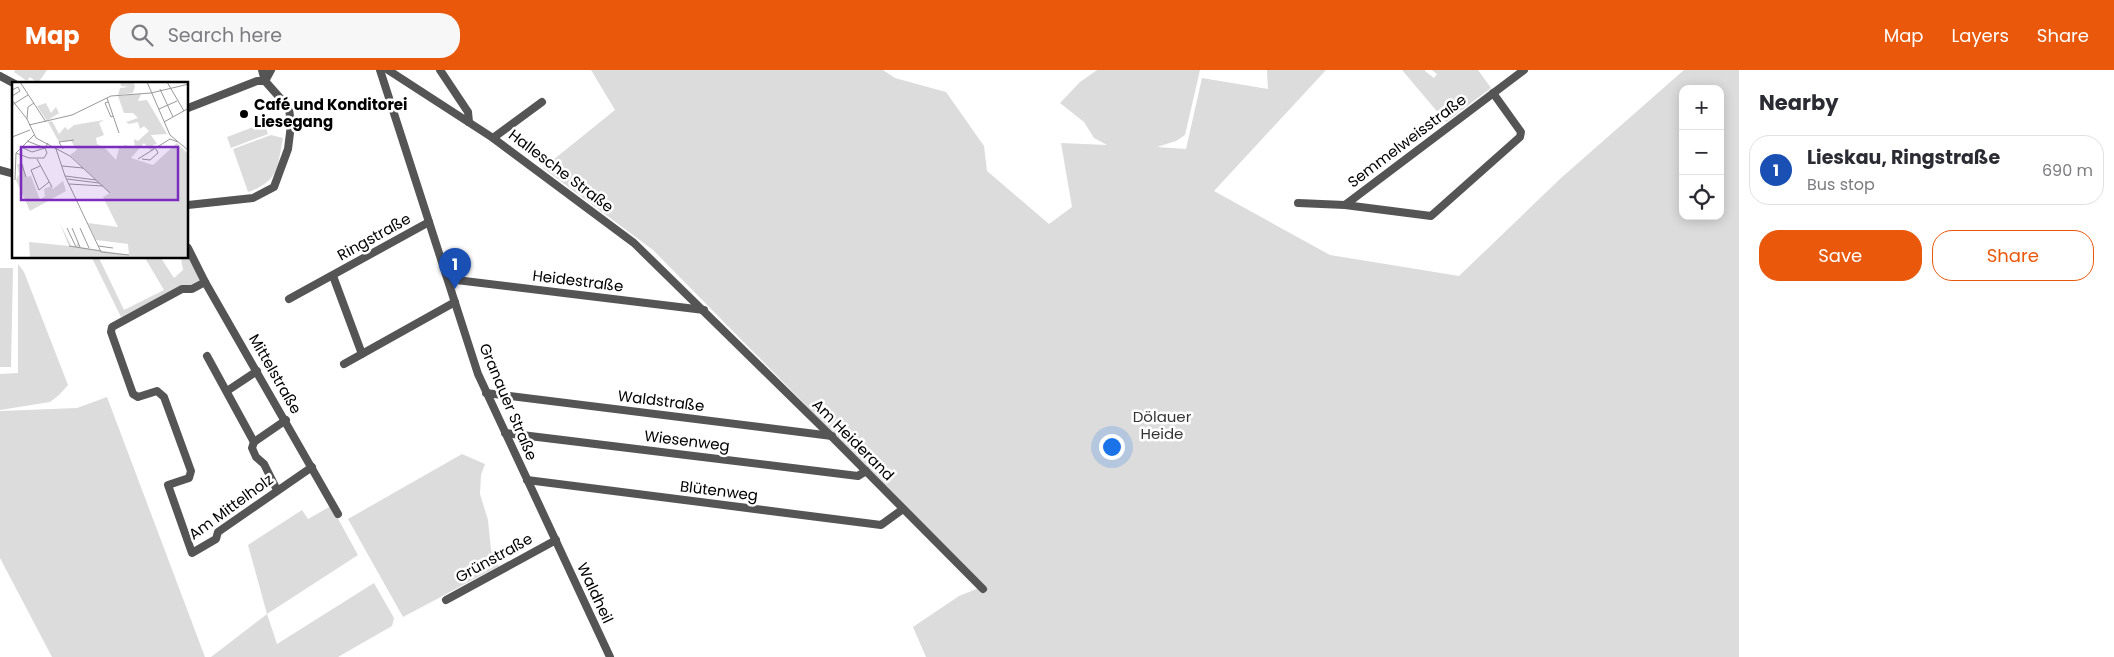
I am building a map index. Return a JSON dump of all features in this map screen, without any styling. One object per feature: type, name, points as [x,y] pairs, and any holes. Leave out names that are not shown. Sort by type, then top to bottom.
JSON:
[{"type":"street","points":[[189,205],[253,198],[274,188],[288,149],[291,125],[289,108],[265,81],[262,70]]},
{"type":"street","points":[[265,81],[272,70]]},
{"type":"street","name":"Granauer Straße","points":[[380,70],[486,393],[556,540]]},
{"type":"street","name":"Hallesche Straße","points":[[388,70],[493,138],[634,243],[704,310]]},
{"type":"street","points":[[440,70],[468,112],[469,122]]},
{"type":"street","name":"Semmelweisstraße","points":[[1298,203],[1345,205],[1524,70]]},
{"type":"street","points":[[0,76],[12,82]]},
{"type":"street","points":[[189,108],[257,81],[265,81]]},
{"type":"street","points":[[1345,205],[1431,216],[1520,137],[1521,132],[1516,122],[1492,93]]},
{"type":"street","points":[[493,138],[542,102]]},
{"type":"street","name":"Ringstraße","points":[[289,299],[429,222]]},
{"type":"street","name":"Mittelstraße","points":[[189,250],[205,282],[286,420],[338,514]]},
{"type":"street","name":"Ringstraße","points":[[333,276],[362,354]]},
{"type":"street","name":"Heidestraße","points":[[448,279],[704,310]]},
{"type":"street","name":"Am Mittelholz","points":[[205,282],[192,289],[182,289],[112,326],[111,332],[133,394],[138,397],[157,391],[164,397],[191,471],[189,478],[168,485],[192,553],[216,539],[218,532],[312,467]]},
{"type":"street","points":[[344,364],[455,302]]},
{"type":"street","name":"Am Heiderand","points":[[704,310],[983,589]]},
{"type":"street","points":[[207,356],[228,391],[254,442]]},
{"type":"street","points":[[228,391],[257,371]]},
{"type":"street","name":"Waldstraße","points":[[486,393],[832,437]]},
{"type":"street","points":[[277,490],[264,464],[256,457],[252,448],[254,442],[286,420]]},
{"type":"street","name":"Wiesenweg","points":[[505,433],[858,476],[866,471]]},
{"type":"street","name":"Blütenweg","points":[[527,480],[881,525],[903,509]]},
{"type":"street","name":"Grünstraße","points":[[446,600],[556,540]]},
{"type":"street","name":"Waldheil","points":[[556,540],[610,657]]},
{"type":"green space","points":[[15,70],[47,70],[39,82],[30,77],[27,81],[14,72]]},
{"type":"green space","name":"Dölauer Heide","points":[[591,70],[883,70],[895,78],[946,92],[984,146],[987,171],[1049,224],[1072,207],[1061,143],[1107,145],[1094,138],[1084,122],[1060,103],[1080,82],[1097,70],[1200,70],[1185,135],[1176,141],[1157,147],[1186,149],[1202,78],[1268,89],[1267,70],[1326,70],[1214,191],[1330,255],[1459,276],[1561,178],[1684,70],[1739,70],[1739,657],[926,657],[913,627],[959,596],[984,586],[653,250],[543,168],[615,110]]},
{"type":"green space","points":[[1402,70],[1425,70],[1434,78],[1437,74],[1432,70],[1478,70],[1491,88],[1446,122]]},
{"type":"green space","points":[[264,123],[268,134],[231,148],[227,137]]},
{"type":"green space","points":[[271,135],[283,138],[275,172],[266,183],[248,192],[233,149]]},
{"type":"green space","points":[[189,256],[201,279],[188,287],[180,287],[121,317],[92,259],[99,259],[124,310],[164,290],[146,259],[162,259],[174,278],[183,270],[181,259],[189,259]]},
{"type":"green space","points":[[18,264],[24,272],[68,385],[50,402],[0,410],[0,374],[18,373]]},
{"type":"green space","points":[[0,268],[13,268],[11,367],[0,367]]},
{"type":"green space","points":[[107,397],[205,657],[52,657],[0,558],[0,411],[77,408]]},
{"type":"green space","points":[[462,454],[485,464],[481,475],[480,494],[488,520],[491,550],[499,566],[403,617],[348,519]]},
{"type":"green space","points":[[331,506],[358,555],[267,614],[248,545],[302,510],[308,519]]},
{"type":"green space","points":[[374,583],[394,618],[392,626],[338,657],[211,657],[267,614],[277,644]]},
{"type":"place","name":"Café und Konditorei Liesegang","points":[[244,114]]},
{"type":"place","name":"Lieskau, Ringstraße","points":[[455,289]]}]
